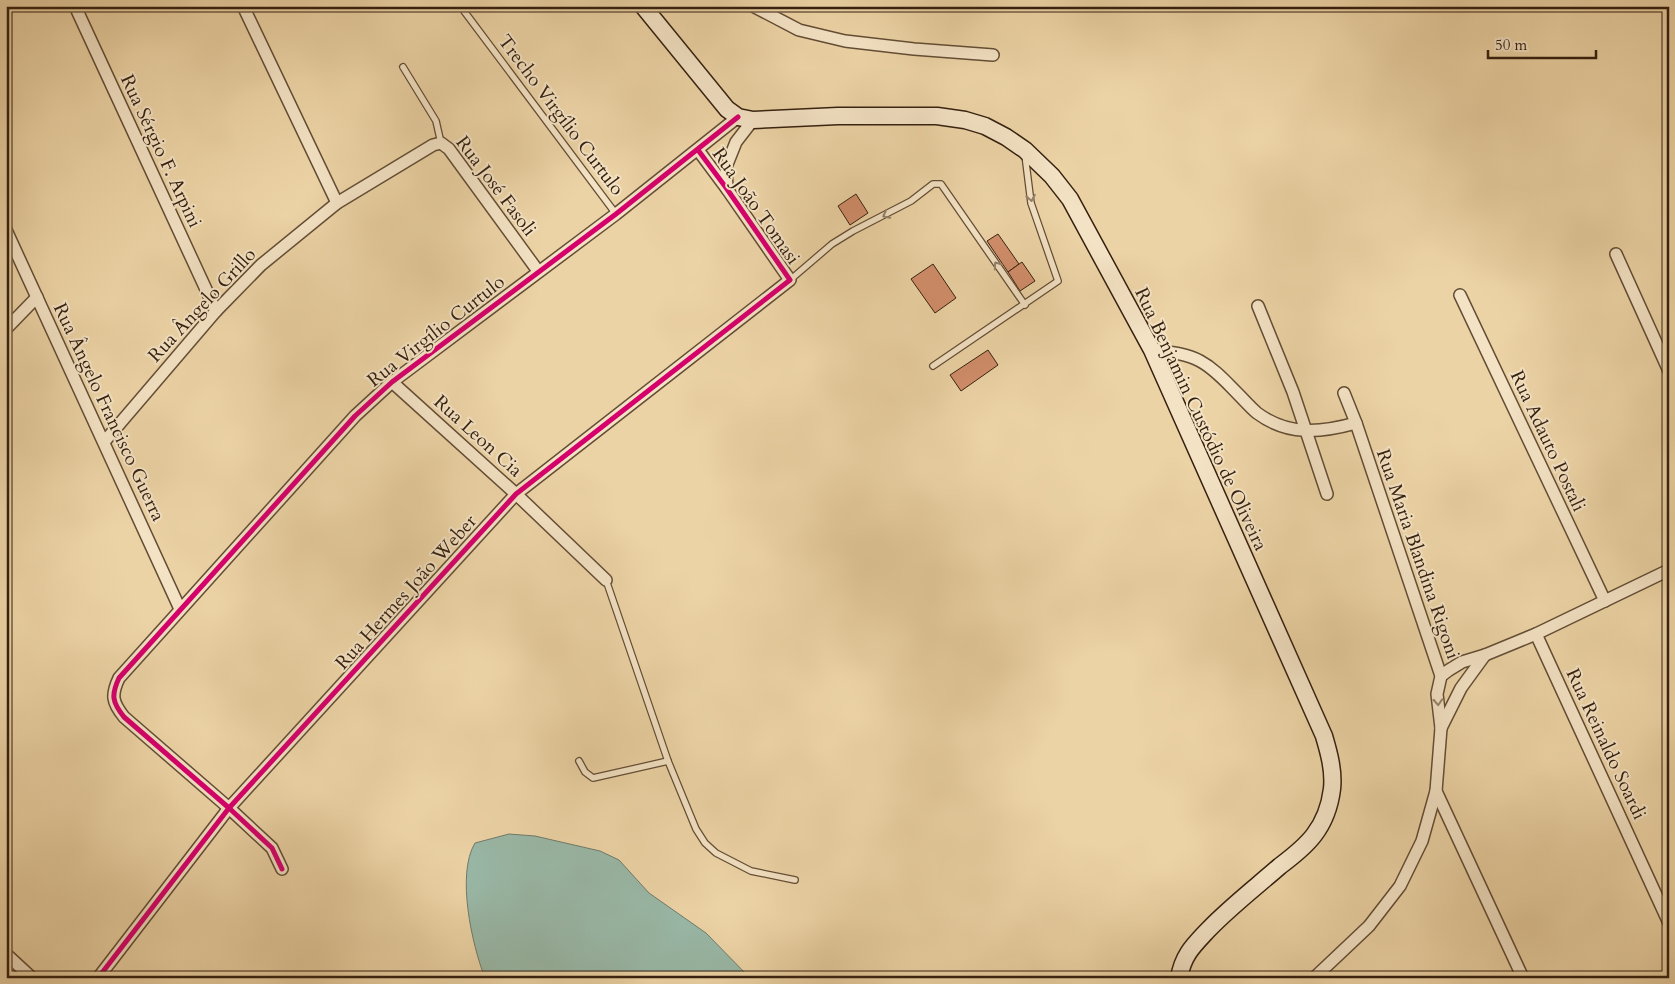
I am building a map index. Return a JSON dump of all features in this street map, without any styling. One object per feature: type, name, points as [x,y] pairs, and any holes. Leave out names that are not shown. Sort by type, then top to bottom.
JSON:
[{"type":"main road","points":[[643,6],[727,109],[746,118]]},
{"type":"main road","name":"Rua Benjamin Custódio de Oliveira","points":[[746,118],[937,116],[965,120],[985,126],[1025,150],[1052,176],[1070,199],[1152,350],[1324,736],[1332,775],[1330,803],[1323,821],[1314,836],[1218,919],[1199,939],[1182,963],[1179,978]]},
{"type":"street","name":"Rua Sérgio F. Arpini","points":[[75,6],[216,311]]},
{"type":"street","points":[[243,6],[337,203]]},
{"type":"street","points":[[753,6],[799,30],[845,41],[914,49],[993,54]]},
{"type":"street","name":"Rua Virgílio Curtulo","points":[[229,808],[124,717],[117,708],[113,698],[114,688],[119,678],[355,416],[392,382],[698,150],[746,118]]},
{"type":"street","name":"Rua João Tomasi","points":[[727,189],[726,167],[746,118]]},
{"type":"street","name":"Rua Ângelo Grillo","points":[[104,442],[216,311],[261,264],[337,203],[424,150],[433,145],[442,144]]},
{"type":"street","name":"Rua José Fasoli","points":[[442,144],[450,149],[538,271]]},
{"type":"street","name":"Rua João Tomasi","points":[[698,150],[790,280]]},
{"type":"street","name":"Rua Ângelo Francisco Guerra","points":[[6,230],[180,609]]},
{"type":"street","points":[[1616,254],[1669,371]]},
{"type":"street","name":"Rua Hermes João Weber","points":[[98,978],[229,808],[516,494],[790,280]]},
{"type":"street","name":"Rua Adauto Postali","points":[[1460,295],[1605,601]]},
{"type":"street","points":[[6,329],[37,297]]},
{"type":"street","points":[[1258,306],[1293,392],[1327,494]]},
{"type":"street","points":[[1152,350],[1188,356],[1215,370],[1256,412],[1275,424],[1292,430],[1306,432],[1328,430],[1356,424]]},
{"type":"street","name":"Rua Leon Cia","points":[[392,382],[516,494],[606,580]]},
{"type":"street","name":"Rua Maria Blandina Rigoni","points":[[1314,978],[1369,926],[1400,886],[1422,841],[1436,791],[1441,728],[1437,694],[1442,676],[1344,393]]},
{"type":"street","points":[[1442,676],[1462,662],[1485,655],[1536,634],[1669,570]]},
{"type":"street","name":"Rua Reinaldo Soardi","points":[[1536,634],[1669,923]]},
{"type":"street","name":"Rua Maria Blandina Rigoni","points":[[1441,728],[1461,688],[1485,655]]},
{"type":"street","points":[[1436,791],[1523,978]]},
{"type":"street","points":[[229,808],[272,848],[282,869]]},
{"type":"street","points":[[6,954],[32,978]]},
{"type":"lane","name":"Trecho Virgílio Curtulo","points":[[464,11],[616,214]]},
{"type":"lane","name":"Rua José Fasoli","points":[[403,67],[436,121],[442,144]]},
{"type":"lane","points":[[933,366],[1058,281],[1031,203],[1025,150]]},
{"type":"lane","points":[[790,280],[832,244],[853,230],[911,201],[933,184],[941,184],[1025,305]]},
{"type":"lane","points":[[606,580],[668,761],[696,830],[705,843],[716,853],[751,871],[795,880]]},
{"type":"lane","points":[[579,761],[584,772],[593,778],[668,761]]},
{"type":"shaded area","points":[[509,834],[535,836],[600,851],[619,860],[649,893],[706,933],[750,978],[485,978],[475,947],[468,910],[466,891],[469,856],[475,843]]},
{"type":"building","points":[[856,194],[868,213],[850,225],[838,206]]},
{"type":"building","points":[[998,234],[1019,264],[1008,272],[987,241]]},
{"type":"building","points":[[1022,262],[1035,281],[1020,291],[1008,272]]},
{"type":"building","points":[[933,264],[956,298],[935,313],[911,279]]},
{"type":"building","points":[[988,350],[998,365],[961,391],[950,375]]},
{"type":"cycle path","points":[[282,869],[272,848],[124,717],[117,707],[114,698],[119,678],[355,416],[392,382],[616,214],[738,117]]},
{"type":"cycle path","points":[[98,978],[229,808],[516,494],[790,280],[698,150]]}]
